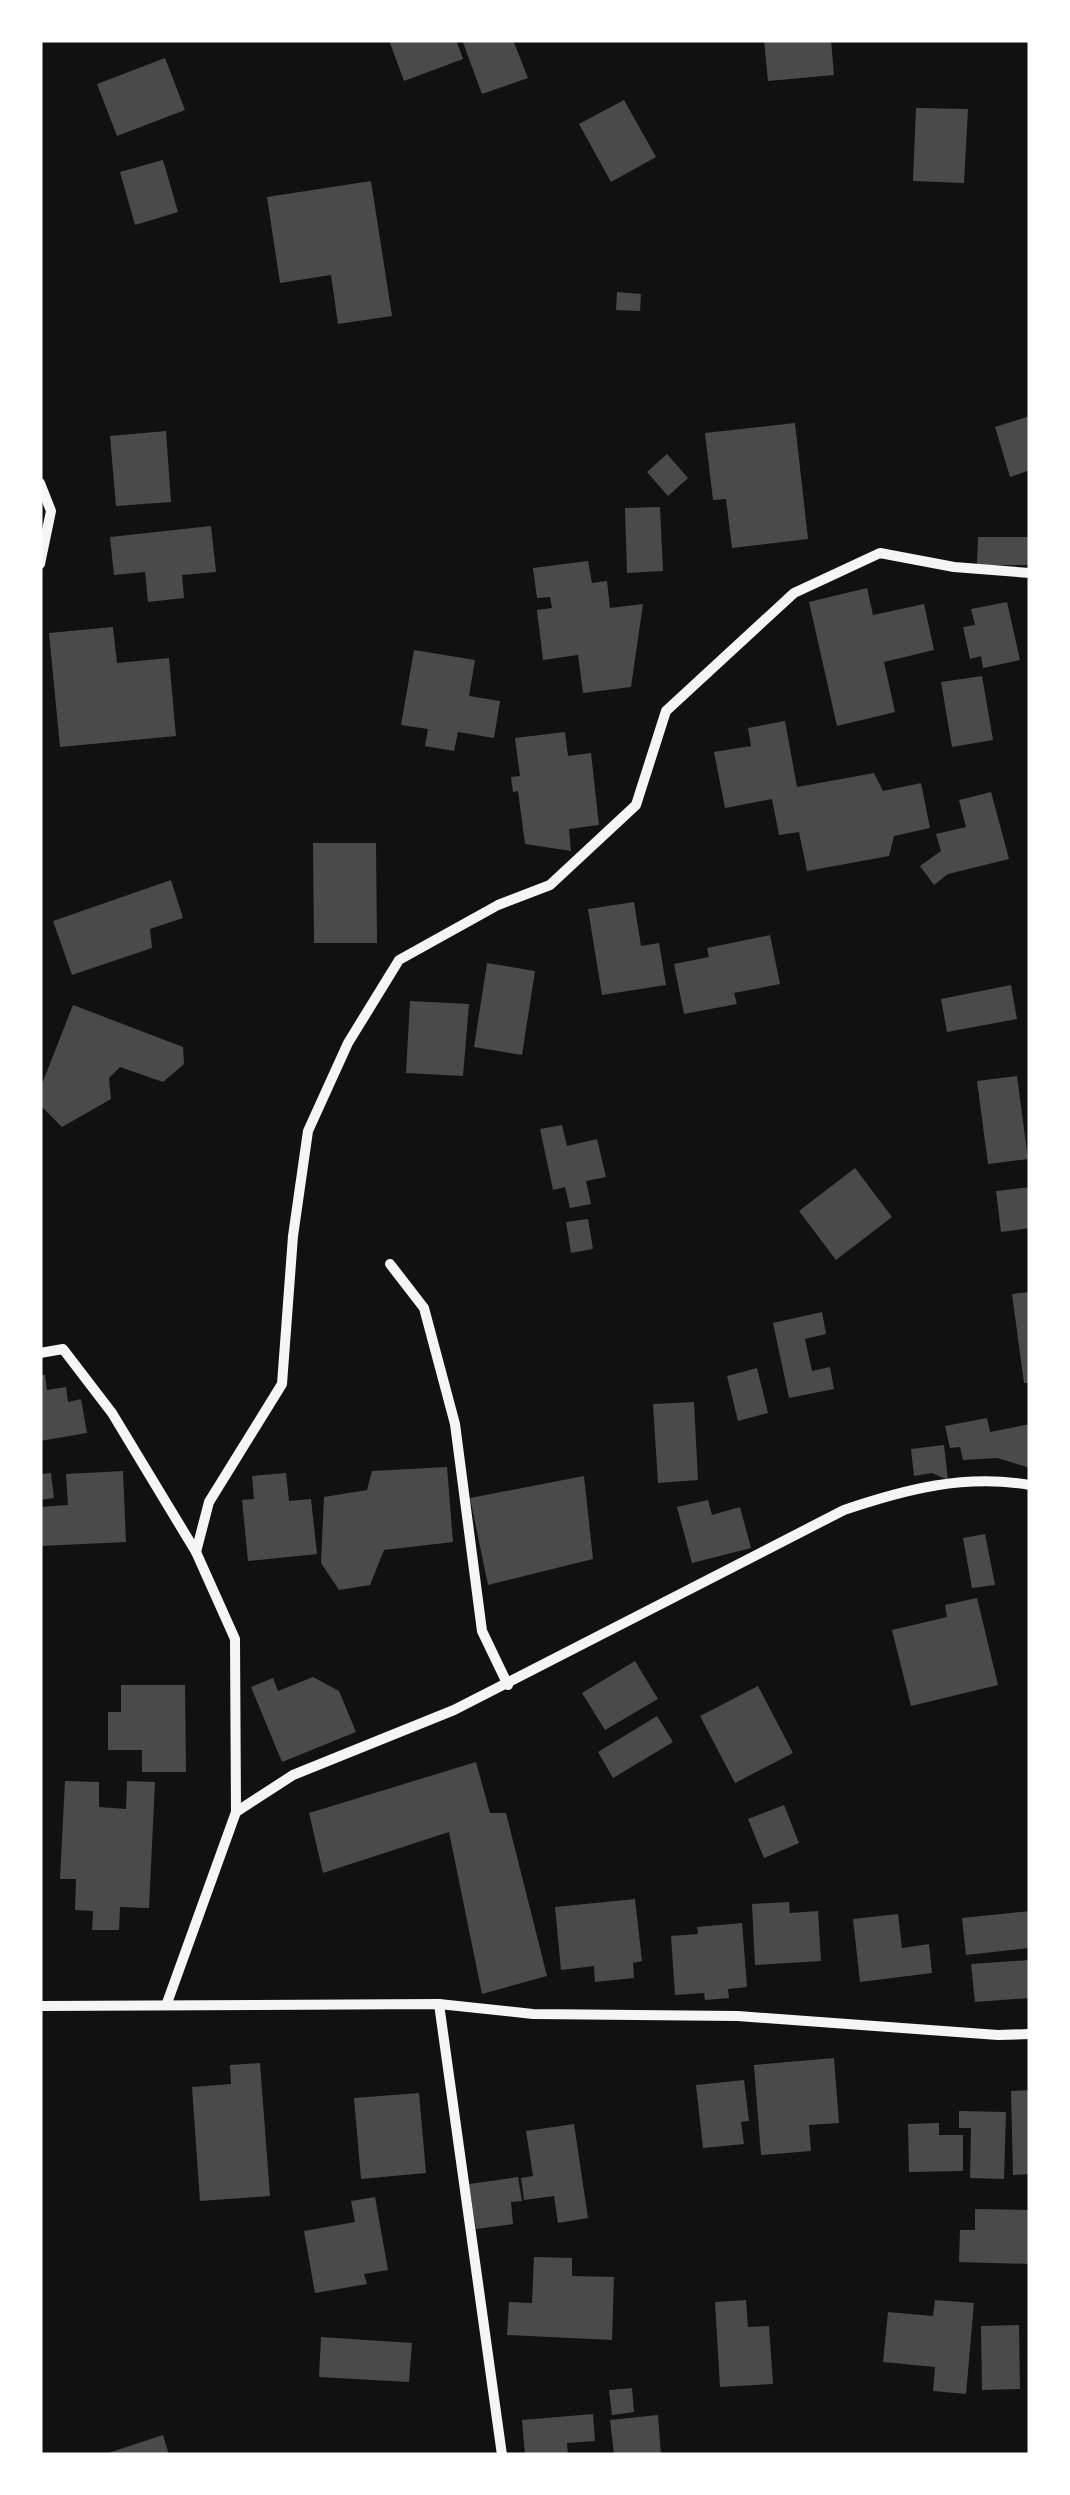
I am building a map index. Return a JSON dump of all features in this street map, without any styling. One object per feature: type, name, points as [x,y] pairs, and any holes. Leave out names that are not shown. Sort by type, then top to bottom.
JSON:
[{"type":"street","points":[[40,483],[51,511],[40,564]]},
{"type":"street","points":[[196,1552],[209,1502],[282,1384],[293,1236],[308,1131],[348,1042],[399,960],[498,905],[550,886],[636,806],[666,712],[794,593],[880,553],[954,567],[1030,573]]},
{"type":"street","points":[[390,1264],[424,1308],[454,1424],[482,1631],[508,1684]]},
{"type":"street","points":[[40,1353],[63,1349],[112,1412],[196,1552],[235,1639],[236,1812],[167,2003]]},
{"type":"street","points":[[236,1812],[292,1774],[508,1684],[844,1510],[909,1488],[992,1479],[1030,1485]]},
{"type":"street","points":[[440,2004],[502,2455]]},
{"type":"street","points":[[40,2006],[440,2004],[534,2014],[738,2016],[1030,2034]]},
{"type":"building","points":[[389,40],[456,40],[463,59],[404,81]]},
{"type":"building","points":[[462,40],[513,40],[528,78],[482,94]]},
{"type":"building","points":[[764,40],[831,40],[834,75],[768,81]]},
{"type":"building","points":[[165,58],[185,110],[117,136],[97,84]]},
{"type":"building","points":[[624,100],[656,157],[611,182],[579,124]]},
{"type":"building","points":[[916,108],[968,109],[964,183],[913,181]]},
{"type":"building","points":[[163,160],[178,212],[135,225],[120,172]]},
{"type":"building","points":[[371,181],[392,316],[338,324],[331,275],[280,283],[267,197]]},
{"type":"building","points":[[617,292],[641,294],[640,311],[616,310]]},
{"type":"building","points":[[1030,416],[1030,470],[1010,477],[995,427]]},
{"type":"building","points":[[795,423],[808,539],[732,548],[726,499],[713,500],[705,433]]},
{"type":"building","points":[[166,431],[171,502],[116,506],[110,436]]},
{"type":"building","points":[[667,454],[688,478],[668,496],[647,472]]},
{"type":"building","points":[[660,507],[663,571],[627,573],[625,508]]},
{"type":"building","points":[[211,526],[216,572],[182,575],[184,598],[148,602],[145,572],[114,575],[110,537]]},
{"type":"building","points":[[978,537],[1030,537],[1030,565],[977,565]]},
{"type":"building","points":[[588,561],[592,583],[607,581],[610,608],[643,604],[631,687],[583,693],[578,655],[543,660],[537,610],[552,608],[550,597],[537,598],[533,568]]},
{"type":"building","points":[[867,588],[873,615],[924,604],[934,650],[884,662],[895,712],[837,726],[809,602]]},
{"type":"building","points":[[1007,602],[1020,660],[983,668],[981,656],[970,659],[963,627],[975,625],[971,609]]},
{"type":"building","points":[[113,627],[117,663],[169,658],[176,736],[60,747],[49,633]]},
{"type":"building","points":[[414,650],[475,660],[469,696],[500,701],[494,738],[458,732],[454,751],[425,746],[428,729],[401,725]]},
{"type":"building","points":[[982,676],[993,740],[952,747],[941,682]]},
{"type":"building","points":[[785,721],[797,787],[874,773],[883,791],[921,783],[930,828],[894,836],[889,856],[807,871],[799,832],[779,835],[772,799],[725,808],[714,752],[751,746],[748,728]]},
{"type":"building","points":[[565,732],[568,756],[591,753],[599,825],[569,829],[571,851],[525,844],[518,791],[513,792],[511,777],[520,776],[515,738]]},
{"type":"building","points":[[991,792],[1009,859],[948,874],[934,885],[920,866],[941,851],[936,834],[966,827],[959,800]]},
{"type":"building","points":[[313,843],[376,843],[377,943],[314,943]]},
{"type":"building","points":[[171,880],[183,918],[150,929],[152,948],[72,975],[53,921]]},
{"type":"building","points":[[634,902],[641,946],[659,943],[666,985],[602,995],[588,909]]},
{"type":"building","points":[[770,935],[780,984],[734,993],[737,1004],[684,1014],[674,964],[709,957],[707,948]]},
{"type":"building","points":[[487,963],[535,971],[522,1055],[474,1047]]},
{"type":"building","points":[[1011,985],[1017,1019],[947,1032],[941,999]]},
{"type":"building","points":[[410,1001],[469,1004],[463,1076],[406,1073]]},
{"type":"building","points":[[73,1005],[183,1047],[184,1064],[163,1082],[120,1067],[109,1078],[111,1099],[62,1127],[40,1105],[40,1089]]},
{"type":"building","points":[[1017,1076],[1028,1159],[988,1164],[977,1081]]},
{"type":"building","points":[[562,1125],[567,1146],[597,1139],[606,1177],[586,1181],[591,1204],[570,1208],[565,1187],[553,1190],[540,1129]]},
{"type":"building","points":[[855,1168],[892,1217],[836,1260],[799,1211]]},
{"type":"building","points":[[1030,1187],[1030,1228],[1001,1232],[996,1191]]},
{"type":"building","points":[[588,1219],[593,1249],[571,1253],[566,1222]]},
{"type":"building","points":[[1030,1292],[1030,1383],[1024,1383],[1012,1294]]},
{"type":"building","points":[[822,1312],[826,1334],[805,1339],[812,1371],[830,1367],[834,1389],[789,1398],[773,1323]]},
{"type":"building","points":[[757,1368],[768,1413],[738,1421],[727,1376]]},
{"type":"building","points":[[40,1375],[45,1375],[47,1390],[66,1387],[68,1402],[81,1399],[87,1433],[40,1441]]},
{"type":"building","points":[[694,1402],[698,1480],[658,1483],[653,1404]]},
{"type":"building","points":[[987,1418],[990,1432],[1030,1424],[1030,1468],[997,1458],[963,1460],[960,1447],[950,1448],[945,1426]]},
{"type":"building","points":[[944,1445],[948,1480],[932,1473],[914,1476],[911,1449]]},
{"type":"building","points":[[447,1467],[453,1542],[384,1550],[370,1585],[339,1590],[321,1563],[324,1497],[367,1490],[372,1471]]},
{"type":"building","points":[[123,1471],[126,1542],[40,1546],[40,1507],[68,1505],[66,1474]]},
{"type":"building","points":[[51,1473],[54,1498],[40,1500],[40,1474]]},
{"type":"building","points":[[286,1473],[289,1501],[311,1499],[317,1554],[248,1561],[242,1500],[254,1499],[252,1476]]},
{"type":"building","points":[[584,1476],[593,1559],[488,1585],[470,1498]]},
{"type":"building","points":[[708,1500],[712,1515],[740,1507],[751,1548],[692,1563],[677,1507]]},
{"type":"building","points":[[985,1534],[995,1585],[972,1588],[963,1538]]},
{"type":"building","points":[[977,1598],[998,1685],[911,1706],[892,1630],[947,1617],[945,1605]]},
{"type":"building","points":[[635,1661],[658,1699],[605,1730],[582,1693]]},
{"type":"building","points":[[313,1677],[339,1691],[356,1732],[282,1762],[251,1687],[273,1678],[278,1691]]},
{"type":"building","points":[[121,1685],[185,1685],[186,1772],[142,1772],[142,1750],[108,1750],[108,1712],[121,1712]]},
{"type":"building","points":[[758,1686],[793,1753],[735,1783],[700,1716]]},
{"type":"building","points":[[657,1716],[673,1742],[613,1778],[598,1752]]},
{"type":"building","points":[[476,1762],[490,1813],[506,1813],[547,1976],[482,1994],[449,1832],[323,1873],[309,1813]]},
{"type":"building","points":[[65,1781],[99,1782],[99,1807],[126,1809],[127,1781],[155,1782],[149,1908],[120,1907],[119,1930],[92,1930],[93,1911],[75,1910],[76,1879],[60,1879]]},
{"type":"building","points":[[784,1805],[799,1843],[764,1858],[748,1819]]},
{"type":"building","points":[[635,1899],[642,1961],[633,1963],[634,1978],[595,1982],[594,1966],[561,1970],[555,1907]]},
{"type":"building","points":[[789,1902],[790,1913],[818,1911],[821,1961],[755,1965],[752,1904]]},
{"type":"building","points":[[1030,1911],[1030,1948],[966,1955],[962,1918]]},
{"type":"building","points":[[898,1914],[902,1948],[929,1944],[932,1973],[860,1982],[853,1919]]},
{"type":"building","points":[[742,1923],[747,1987],[728,1989],[729,1998],[705,2000],[704,1993],[675,1995],[671,1936],[698,1934],[697,1927]]},
{"type":"building","points":[[1030,1960],[1030,1998],[975,2002],[971,1964]]},
{"type":"building","points":[[834,2058],[839,2123],[809,2125],[811,2151],[761,2155],[754,2065]]},
{"type":"building","points":[[260,2063],[270,2196],[200,2201],[192,2087],[231,2084],[230,2065]]},
{"type":"building","points":[[744,2080],[749,2121],[741,2122],[744,2144],[703,2148],[696,2085]]},
{"type":"building","points":[[1030,2090],[1030,2174],[1013,2175],[1011,2091]]},
{"type":"building","points":[[419,2093],[426,2173],[361,2179],[354,2098]]},
{"type":"building","points":[[959,2111],[1006,2112],[1004,2179],[970,2178],[971,2128],[959,2128]]},
{"type":"building","points":[[939,2123],[939,2135],[963,2135],[963,2171],[909,2172],[908,2124]]},
{"type":"building","points":[[574,2124],[588,2218],[558,2223],[554,2196],[524,2200],[521,2178],[533,2176],[526,2131]]},
{"type":"building","points":[[518,2177],[522,2201],[511,2202],[513,2224],[476,2229],[469,2184]]},
{"type":"building","points":[[375,2197],[388,2270],[364,2274],[367,2284],[315,2293],[304,2231],[355,2222],[351,2201]]},
{"type":"building","points":[[975,2209],[1030,2210],[1030,2264],[959,2262],[960,2230],[975,2230]]},
{"type":"building","points":[[534,2257],[572,2258],[572,2276],[614,2277],[612,2340],[507,2335],[509,2302],[532,2303]]},
{"type":"building","points":[[746,2300],[748,2327],[769,2326],[773,2384],[720,2387],[715,2302]]},
{"type":"building","points":[[935,2300],[974,2303],[966,2394],[933,2391],[935,2367],[883,2362],[888,2312],[933,2316]]},
{"type":"building","points":[[1019,2325],[1020,2389],[982,2390],[981,2326]]},
{"type":"building","points":[[321,2337],[412,2343],[409,2382],[319,2377]]},
{"type":"building","points":[[632,2388],[634,2412],[612,2415],[609,2390]]},
{"type":"building","points":[[593,2414],[595,2441],[567,2443],[568,2455],[525,2455],[522,2420]]},
{"type":"building","points":[[658,2415],[661,2455],[614,2455],[610,2420]]},
{"type":"building","points":[[163,2435],[169,2455],[105,2455],[105,2454]]}]
